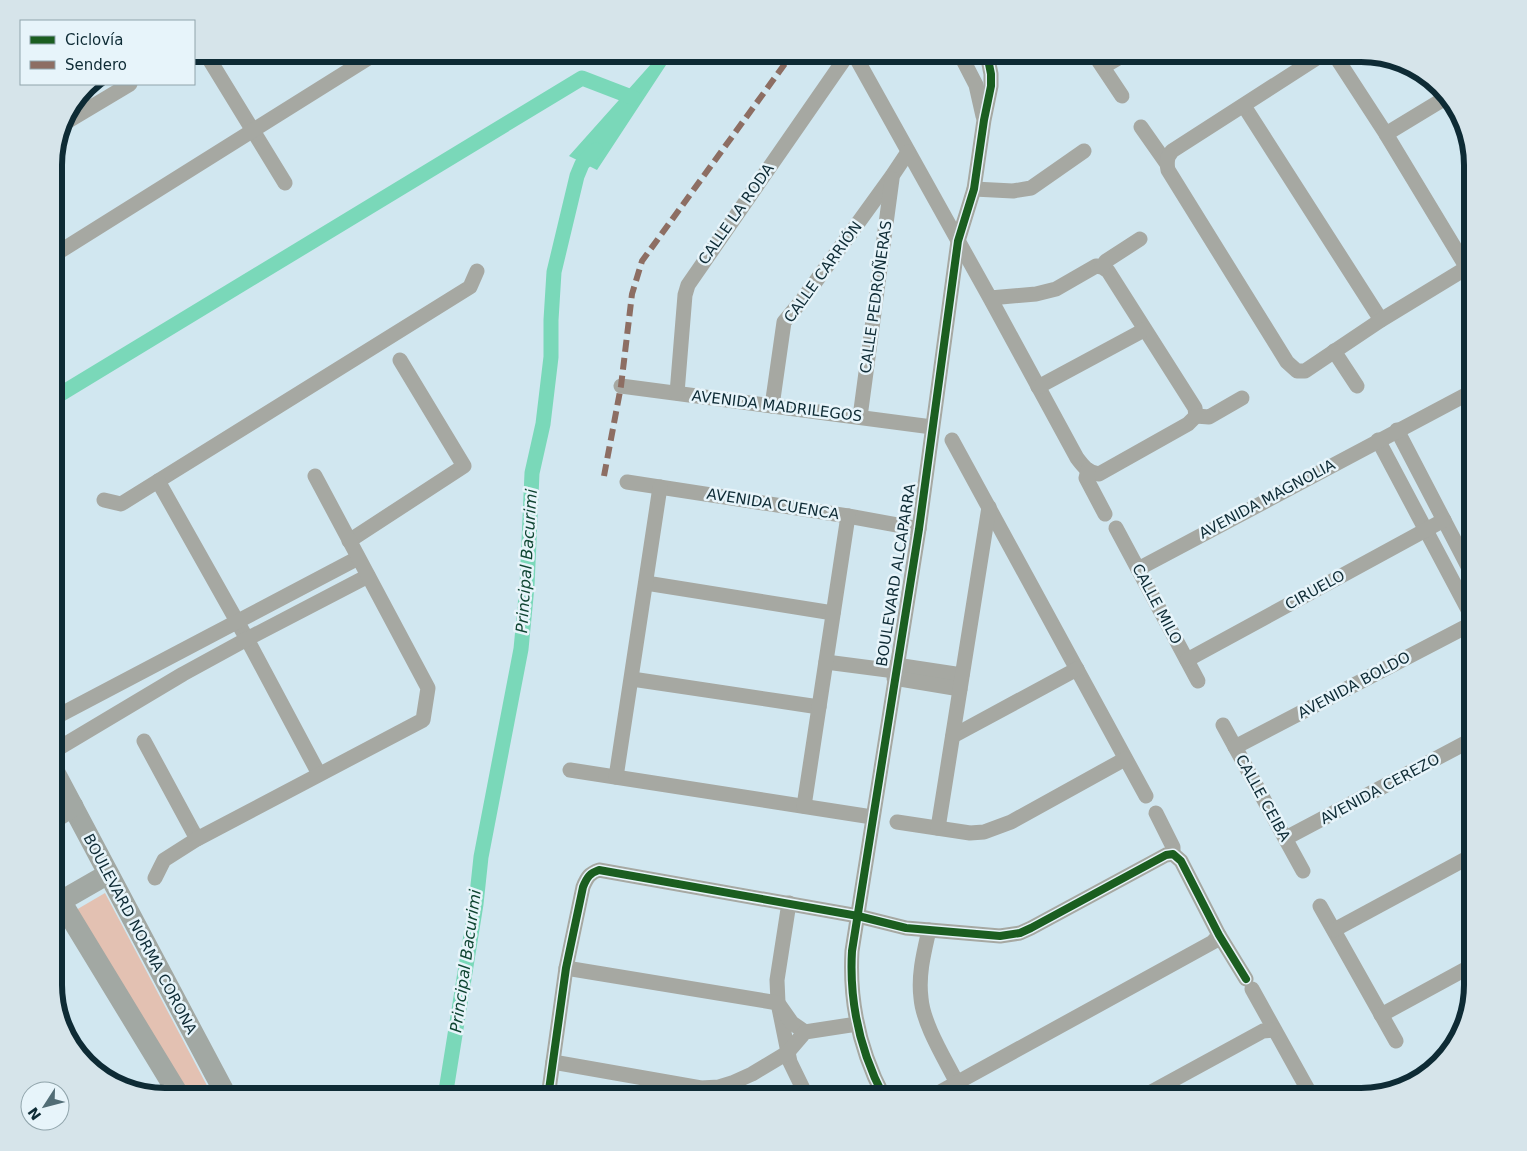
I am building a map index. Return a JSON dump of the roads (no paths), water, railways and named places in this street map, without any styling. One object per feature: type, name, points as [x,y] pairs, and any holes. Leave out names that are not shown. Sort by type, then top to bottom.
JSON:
[{"type":"street","name":"CALLE LA RODA","points":[[677,394],[685,295],[688,286],[702,263],[842,62]]},
{"type":"street","points":[[859,62],[1077,458],[1088,470],[1093,474],[1099,474],[1188,424],[1196,416],[1208,417],[1242,398]]},
{"type":"street","name":"BOULEVARD ALCAPARRA","points":[[964,62],[976,85],[984,120]]},
{"type":"street","name":"BOULEVARD ALCAPARRA","points":[[879,1088],[870,1070],[857,1024],[850,977],[852,950],[919,529],[958,240],[974,189],[991,86],[989,62]]},
{"type":"street","points":[[1100,62],[1122,96]]},
{"type":"street","points":[[1103,67],[1111,62]]},
{"type":"street","points":[[1167,164],[1168,157],[1172,151],[1311,62]]},
{"type":"street","points":[[1339,62],[1464,257]]},
{"type":"street","points":[[211,63],[285,183]]},
{"type":"street","points":[[63,249],[361,63]]},
{"type":"street","points":[[77,114],[110,89],[126,85]]},
{"type":"street","points":[[1386,134],[1441,100]]},
{"type":"street","points":[[1244,106],[1381,320]]},
{"type":"street","points":[[1141,127],[1167,164],[1172,176],[1292,368],[1297,371],[1305,371],[1381,320],[1464,270]]},
{"type":"street","points":[[974,189],[1013,191],[1031,188],[1084,151]]},
{"type":"street","name":"CALLE CARRIÓN","points":[[772,406],[784,322],[804,299],[908,152]]},
{"type":"street","name":"CALLE PEDROÑERAS","points":[[860,417],[892,176]]},
{"type":"street","points":[[1102,267],[1106,261],[1140,239]]},
{"type":"street","points":[[990,298],[1036,294],[1056,289],[1096,266],[1102,267],[1108,272],[1195,408],[1196,416]]},
{"type":"street","points":[[104,500],[120,504],[158,481],[470,287],[477,271]]},
{"type":"street","points":[[1038,387],[1144,330]]},
{"type":"street","points":[[1334,351],[1357,386]]},
{"type":"street","points":[[349,541],[464,466],[400,360]]},
{"type":"street","name":"AVENIDA MADRILEGOS","points":[[621,386],[932,427]]},
{"type":"street","name":"AVENIDA MAGNOLIA","points":[[1138,569],[1464,396]]},
{"type":"street","points":[[1397,430],[1464,559]]},
{"type":"street","points":[[952,440],[1146,796]]},
{"type":"street","points":[[1378,440],[1464,604]]},
{"type":"street","points":[[1088,470],[1086,478],[1105,514]]},
{"type":"street","points":[[155,878],[164,860],[197,839],[423,720],[428,688],[315,476]]},
{"type":"street","points":[[158,481],[238,622],[319,774]]},
{"type":"street","name":"AVENIDA CUENCA","points":[[627,482],[848,516],[919,529]]},
{"type":"street","points":[[616,777],[660,487]]},
{"type":"street","points":[[938,828],[989,507]]},
{"type":"street","points":[[804,806],[848,516]]},
{"type":"street","name":"CIRUELO","points":[[1187,660],[1444,520]]},
{"type":"street","name":"CALLE MILO","points":[[1116,528],[1198,681]]},
{"type":"street","points":[[63,713],[176,652],[238,622],[358,558]]},
{"type":"street","points":[[63,746],[183,674],[368,576]]},
{"type":"street","points":[[646,584],[834,613]]},
{"type":"street","name":"AVENIDA BOLDO","points":[[1235,747],[1464,626]]},
{"type":"street","points":[[826,662],[961,682]]},
{"type":"street","points":[[953,736],[1077,669]]},
{"type":"street","points":[[632,680],[819,707]]},
{"type":"street","name":"CALLE CEIBA","points":[[1223,725],[1303,871]]},
{"type":"street","points":[[144,741],[197,839]]},
{"type":"street","name":"AVENIDA CEREZO","points":[[1286,838],[1464,744]]},
{"type":"street","points":[[897,822],[970,833],[984,832],[1011,822],[1126,759]]},
{"type":"street","points":[[570,770],[872,817]]},
{"type":"street","name":"BOULEVARD NORMA CORONA","points":[[63,787],[221,1088]]},
{"type":"street","points":[[63,812],[73,806]]},
{"type":"street","points":[[1156,813],[1174,847],[1173,854]]},
{"type":"street","points":[[549,1088],[566,968],[583,887],[586,879],[592,872],[599,870],[789,903],[858,916],[906,928],[1000,936],[1020,932],[1166,855],[1173,854],[1182,861],[1219,935],[1249,984],[1307,1088]]},
{"type":"street","points":[[1334,930],[1464,860]]},
{"type":"street","points":[[63,896],[108,874]]},
{"type":"street","points":[[789,903],[777,980],[778,1003],[787,1052],[803,1088]]},
{"type":"street","points":[[1320,906],[1396,1041]]},
{"type":"street","points":[[63,910],[174,1088]]},
{"type":"street","points":[[929,930],[921,969],[920,999],[929,1028],[957,1083]]},
{"type":"street","points":[[948,1088],[1213,942],[1219,935]]},
{"type":"street","points":[[566,968],[778,1003],[792,1023],[804,1032]]},
{"type":"street","points":[[1381,1014],[1464,970]]},
{"type":"street","points":[[553,1062],[701,1088],[719,1087],[732,1084],[752,1074],[787,1052],[804,1032],[857,1024]]},
{"type":"street","points":[[1158,1088],[1263,1031],[1274,1030]]},
{"type":"waterway","points":[[63,393],[582,78],[634,98]]},
{"type":"waterway","name":"Principal Bacurimi","points":[[446,1088],[476,904],[481,857],[521,649],[527,586],[532,473],[543,424],[551,357],[554,272],[577,176],[582,164],[596,150]]}]
